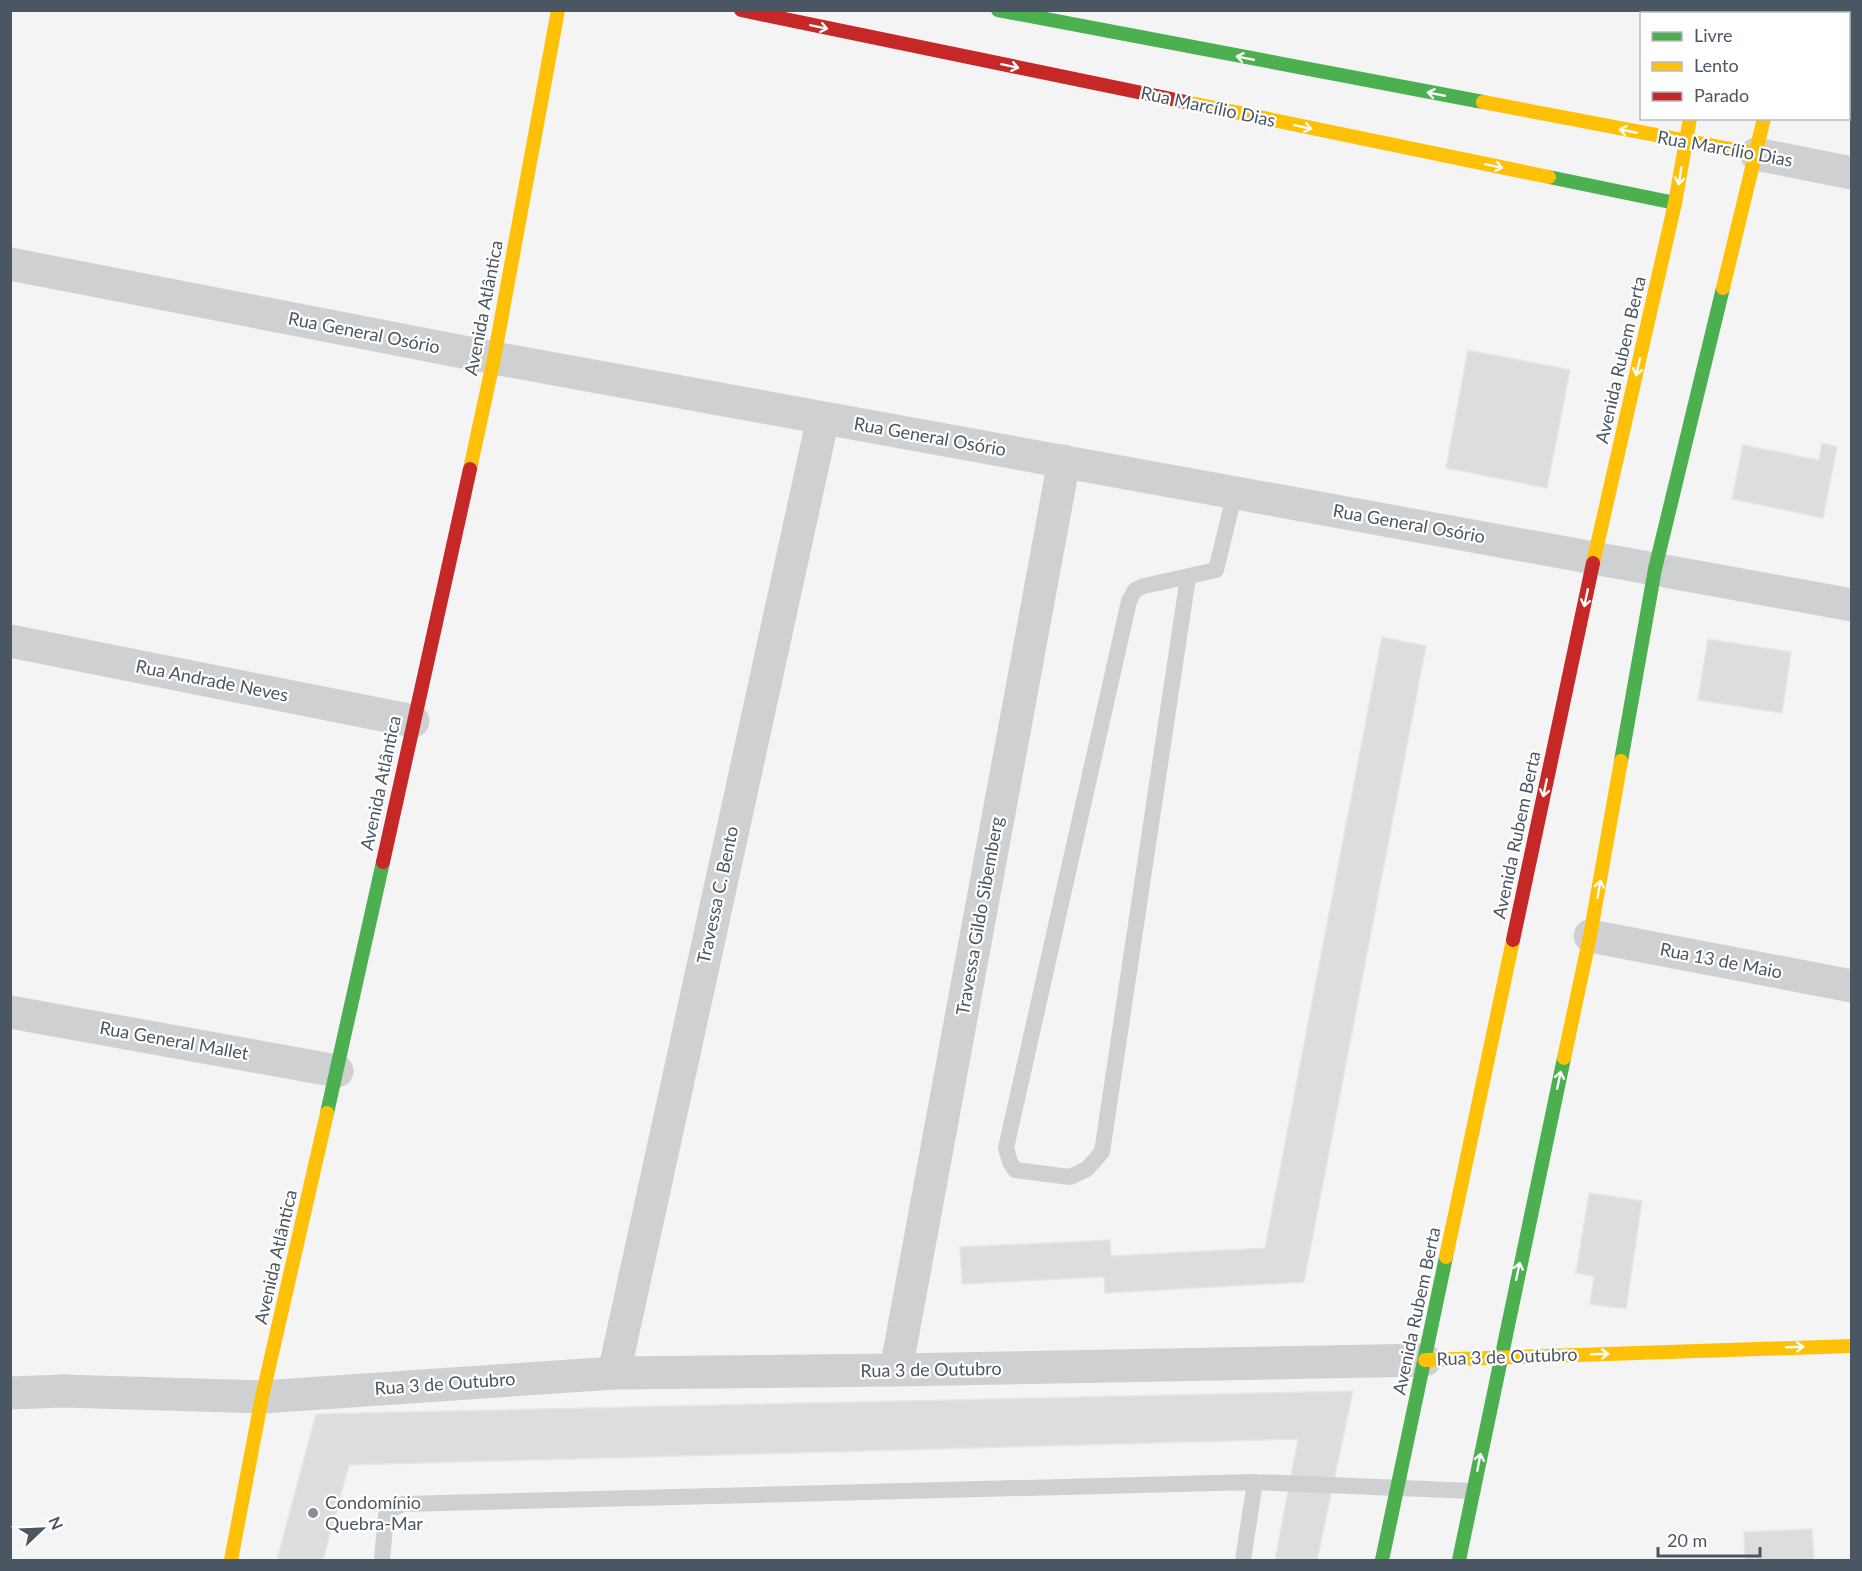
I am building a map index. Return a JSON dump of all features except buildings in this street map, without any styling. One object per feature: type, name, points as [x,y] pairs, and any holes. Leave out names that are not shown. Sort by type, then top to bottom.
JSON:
[{"type":"street","name":"Avenida Atlântica","points":[[231,1560],[262,1397],[337,1071],[494,358],[558,10]]},
{"type":"street","name":"Rua Marcílio Dias","points":[[741,10],[1675,203]]},
{"type":"street","name":"Rua Marcílio Dias","points":[[998,10],[1851,173]]},
{"type":"street","name":"Avenida Rubem Berta","points":[[1382,1560],[1594,558],[1675,203],[1690,120]]},
{"type":"street","points":[[1459,1560],[1590,936],[1655,570],[1764,120]]},
{"type":"street","name":"Rua General Osório","points":[[10,264],[494,358],[1851,605]]},
{"type":"street","name":"Travessa C. Bento","points":[[614,1373],[823,418]]},
{"type":"street","name":"Travessa Gildo Sibemberg","points":[[896,1371],[1064,462]]},
{"type":"street","name":"Rua Andrade Neves","points":[[10,641],[413,721]]},
{"type":"street","name":"Rua 13 de Maio","points":[[1590,936],[1851,986]]},
{"type":"street","name":"Rua General Mallet","points":[[10,1012],[337,1071]]},
{"type":"street","name":"Rua 3 de Outubro","points":[[10,1393],[63,1391],[262,1397],[614,1373],[896,1371],[1425,1360],[1851,1346]]},
{"type":"street","points":[[10,1378],[63,1391]]},
{"type":"lane","points":[[1188,577],[1102,1152],[1087,1169],[1070,1177],[1015,1170],[1006,1148],[1129,601],[1135,590],[1144,586],[1216,570],[1235,492]]},
{"type":"lane","points":[[382,1560],[386,1515],[403,1504],[1256,1482],[1473,1491]]},
{"type":"lane","points":[[1243,1560],[1256,1482]]},
{"type":"traffic: fast","points":[[998,10],[1483,102]]},
{"type":"traffic: fast","points":[[1549,177],[1675,203]]},
{"type":"traffic: fast","points":[[1621,761],[1655,569],[1723,288]]},
{"type":"traffic: fast","points":[[327,1113],[383,862]]},
{"type":"traffic: fast","points":[[1459,1560],[1564,1058]]},
{"type":"traffic: fast","points":[[1382,1560],[1446,1257]]},
{"type":"traffic: slow","points":[[470,469],[494,358],[558,10]]},
{"type":"traffic: slow","points":[[1186,102],[1549,177]]},
{"type":"traffic: slow","points":[[1483,102],[1756,154]]},
{"type":"traffic: slow","points":[[1593,563],[1675,203],[1690,120]]},
{"type":"traffic: slow","points":[[1723,288],[1764,120]]},
{"type":"traffic: slow","points":[[1564,1058],[1590,936],[1621,761]]},
{"type":"traffic: slow","points":[[1446,1257],[1513,940]]},
{"type":"traffic: slow","points":[[231,1560],[262,1397],[327,1113]]},
{"type":"traffic: slow","points":[[1425,1360],[1852,1346]]},
{"type":"traffic: jam","points":[[741,10],[1186,102]]},
{"type":"traffic: jam","points":[[383,862],[470,469]]},
{"type":"traffic: jam","points":[[1513,940],[1593,563]]},
{"type":"place","name":"Condomínio Quebra-Mar","points":[[313,1513]]}]
